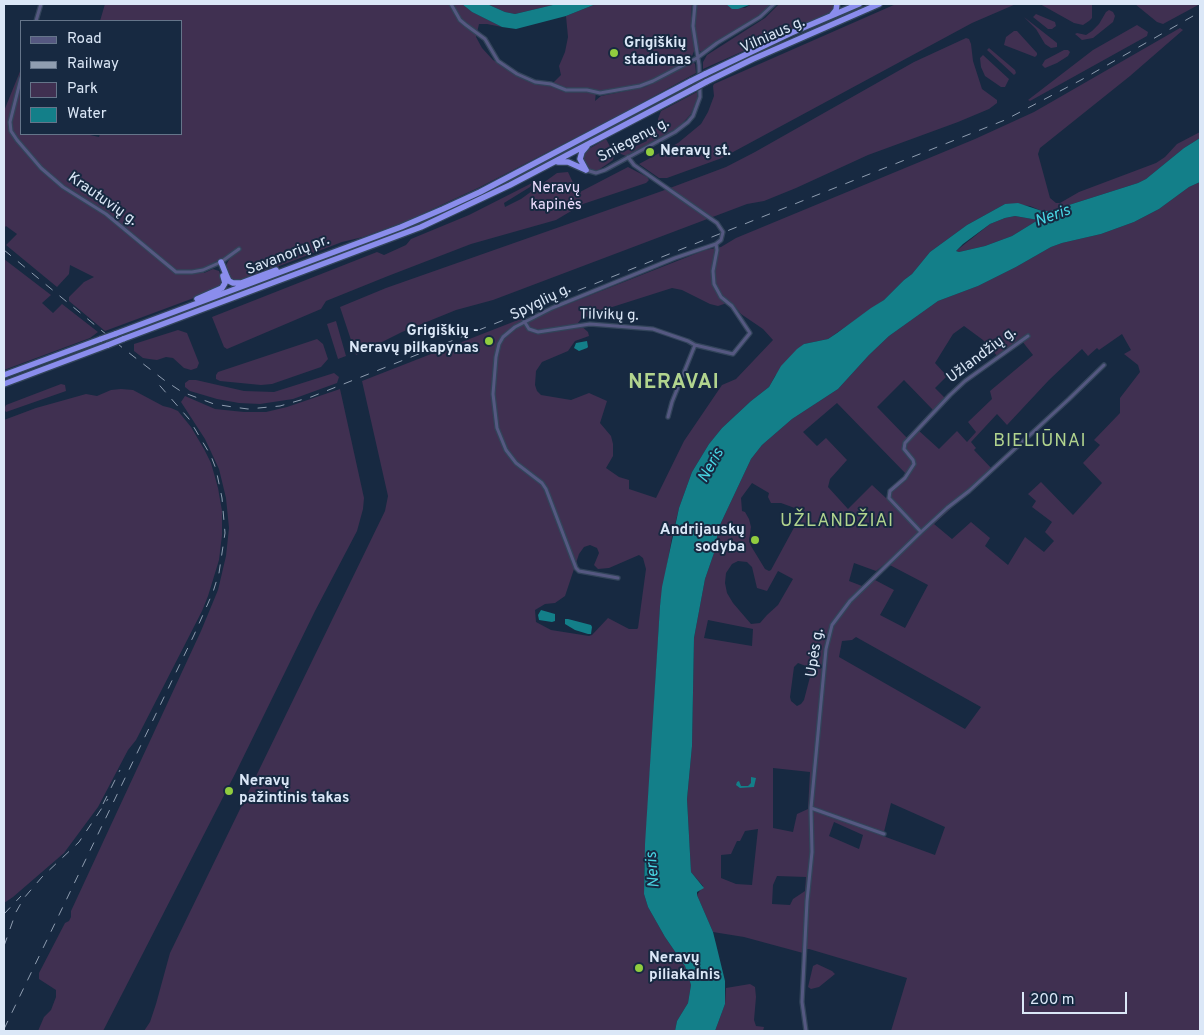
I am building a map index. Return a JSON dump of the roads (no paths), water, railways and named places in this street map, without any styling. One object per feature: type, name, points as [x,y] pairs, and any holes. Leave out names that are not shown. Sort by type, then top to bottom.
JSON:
[{"type":"highway","points":[[831,16],[836,10],[837,4]]},
{"type":"highway","points":[[845,4],[856,4]]},
{"type":"highway","name":"Vilniaus g.","points":[[691,81],[859,4]]},
{"type":"highway","name":"Vilniaus g.","points":[[550,164],[753,59],[879,4]]},
{"type":"highway","name":"Savanorių pr.","points":[[4,375],[401,227],[480,192],[691,81]]},
{"type":"highway","points":[[656,114],[658,107]]},
{"type":"highway","points":[[586,170],[581,162],[581,155],[595,140]]},
{"type":"highway","points":[[550,164],[563,161],[586,170]]},
{"type":"highway","name":"Savanorių pr.","points":[[4,384],[376,245],[452,213],[550,164]]},
{"type":"highway","points":[[220,262],[229,281],[237,284],[401,227]]},
{"type":"highway","points":[[115,334],[158,314],[219,291],[225,283],[220,262]]},
{"type":"street","points":[[36,20],[41,4]]},
{"type":"street","points":[[451,4],[460,20],[484,39],[494,56],[504,66],[534,82],[551,84],[566,90],[587,90],[600,93],[652,82],[697,58],[717,43],[760,17],[774,4]]},
{"type":"street","name":"Sniegenų g.","points":[[586,170],[591,173],[600,172],[675,132],[693,116],[700,98],[693,26],[695,4]]},
{"type":"street","name":"Krautuvių g.","points":[[20,82],[10,122],[11,131],[20,145],[41,168],[63,187],[106,214],[176,272],[202,270],[220,262],[239,249]]},
{"type":"street","points":[[628,157],[634,165],[721,226],[724,232],[723,237],[716,244]]},
{"type":"street","name":"Spyglių g.","points":[[618,578],[579,571],[576,568],[546,489],[510,457],[506,450],[497,428],[493,394],[499,344],[503,337],[524,321],[552,308],[675,258],[716,244]]},
{"type":"street","name":"Tilvikų g.","points":[[524,321],[529,329],[538,332],[590,324],[653,329],[695,345],[731,355],[736,353],[750,336],[732,306],[721,297],[714,284],[713,271],[717,250],[716,244]]},
{"type":"street","name":"Užlandžių g.","points":[[921,532],[889,498],[890,491],[905,478],[914,464],[904,449],[905,443],[965,381],[1028,336]]},
{"type":"street","points":[[668,417],[672,402],[695,345]]},
{"type":"street","name":"Upės g.","points":[[806,1031],[802,1002],[807,901],[812,852],[811,808],[826,649],[830,629],[842,610],[921,532],[1069,400],[1104,365]]},
{"type":"street","points":[[811,808],[884,834]]},
{"type":"water","points":[[462,4],[487,4],[515,14],[557,4],[596,4],[566,16],[516,29],[502,27],[472,12]]},
{"type":"water","points":[[726,4],[752,4],[732,9]]},
{"type":"water","name":"Neris","points":[[1200,138],[1200,182],[1189,187],[1159,209],[1134,222],[1101,234],[1051,247],[978,286],[938,301],[889,336],[838,389],[792,419],[762,445],[751,459],[719,527],[714,553],[705,579],[694,638],[692,746],[687,799],[691,872],[704,888],[697,892],[697,895],[713,932],[725,981],[725,1004],[715,1031],[675,1031],[677,1021],[688,1003],[691,985],[685,966],[665,937],[648,907],[644,894],[645,844],[662,587],[679,508],[692,472],[709,444],[722,428],[769,387],[781,366],[797,349],[804,344],[828,339],[884,300],[912,274],[930,252],[967,225],[1005,204],[1018,203],[1042,211],[1050,211],[1138,183],[1146,179],[1184,148]],"holes":[[[1015,216],[1038,220],[1012,236],[985,246],[956,251],[990,224],[1005,218]]]},
{"type":"water","points":[[587,341],[587,348],[579,351],[574,348],[576,343]]},
{"type":"water","points":[[541,610],[555,614],[555,621],[539,620],[538,615]]},
{"type":"water","points":[[565,619],[591,625],[591,634],[575,630],[565,624]]},
{"type":"water","points":[[751,777],[756,778],[754,787],[740,788],[736,785],[739,781],[741,786],[748,786],[751,783]]},
{"type":"railway","points":[[4,250],[124,349],[182,392],[214,404],[233,407],[248,409],[280,406],[311,397],[1005,120],[1081,80],[1200,12]]},
{"type":"railway","points":[[4,1029],[194,635],[213,592],[219,573],[225,533],[222,498],[216,469],[211,456],[189,419],[154,379]]},
{"type":"railway","points":[[103,804],[120,770]]},
{"type":"railway","points":[[4,946],[16,912],[24,898],[42,877],[79,842],[108,799]]},
{"type":"railway","points":[[4,914],[21,896]]},
{"type":"place","name":"Grigiškių stadionas","points":[[614,53]]},
{"type":"place","name":"Neravų st.","points":[[650,152]]},
{"type":"place","name":"Grigiškių - Neravų pilkapynas","points":[[489,341]]},
{"type":"place","name":"Andrijauskų sodyba","points":[[755,540]]},
{"type":"place","name":"Neravų pažintinis takas","points":[[229,791]]},
{"type":"place","name":"Neravų piliakalnis","points":[[639,968]]},
{"type":"district","name":"NERAVAI","points":[[674,384]]},
{"type":"district","name":"BIELIŪNAI","points":[[1040,442]]},
{"type":"district","name":"UŽLANDŽIAI","points":[[837,522]]},
{"type":"park label","name":"Neravų kapinės","points":[[556,198]]}]
